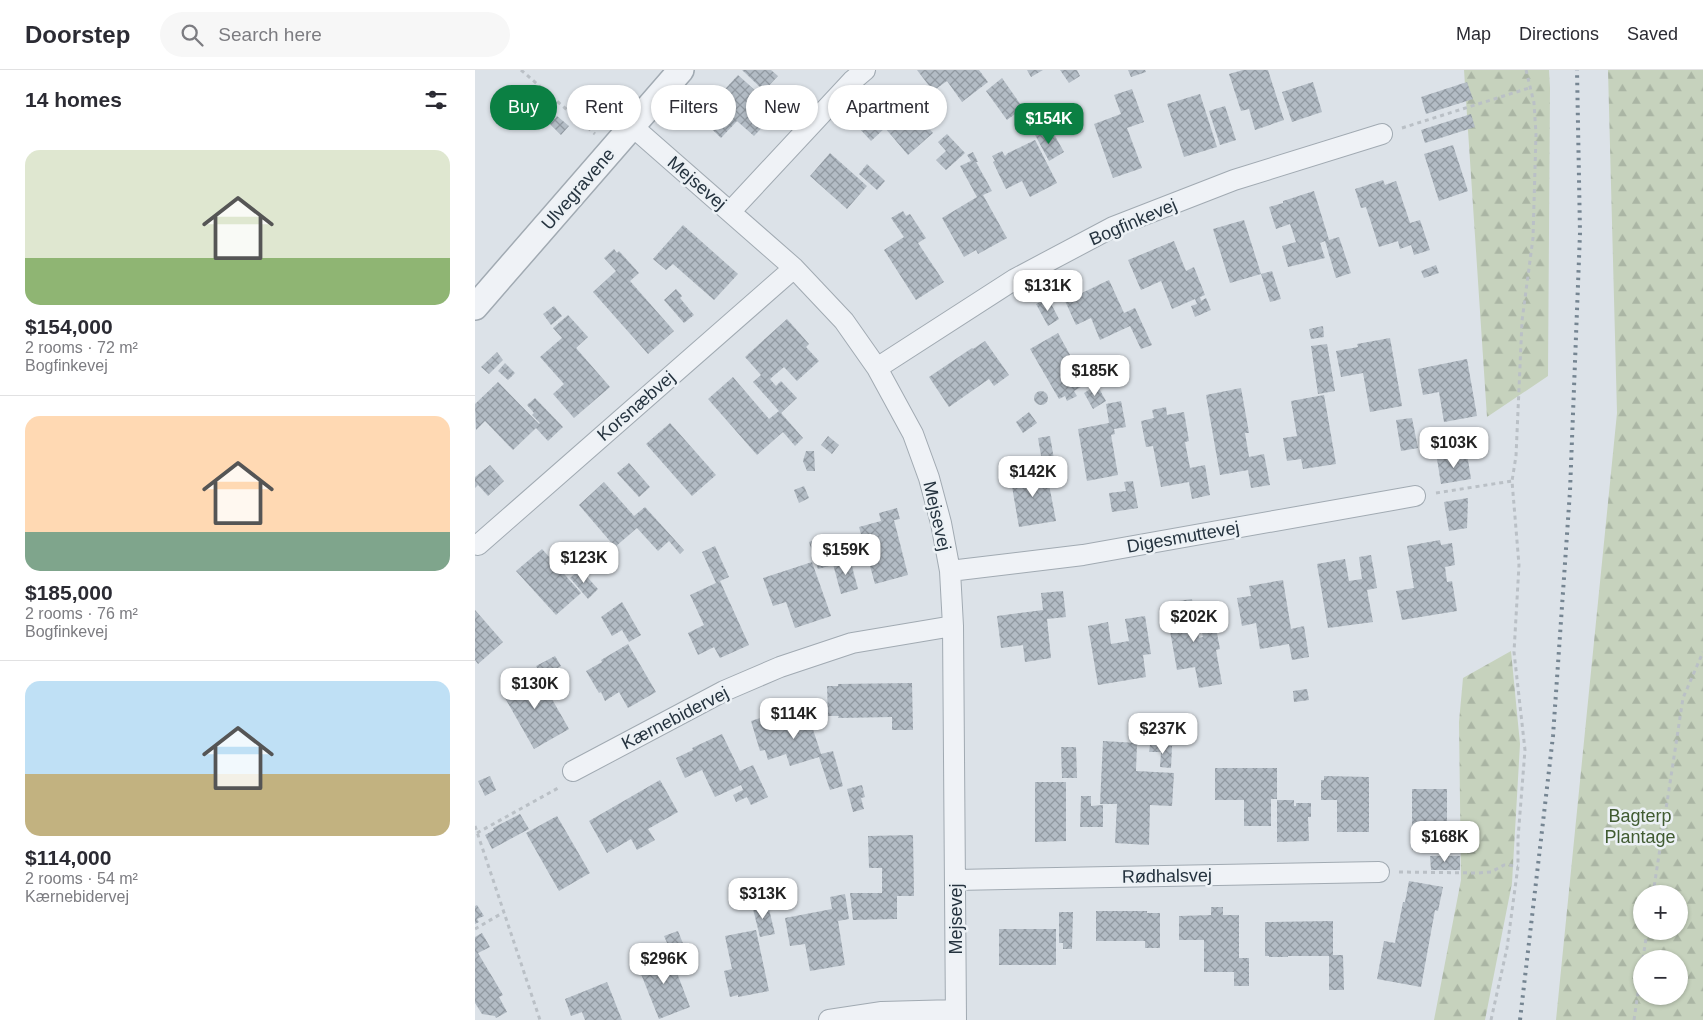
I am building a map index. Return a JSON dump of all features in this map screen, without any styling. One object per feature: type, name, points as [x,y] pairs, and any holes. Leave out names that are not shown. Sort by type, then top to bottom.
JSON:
[{"type":"street","name":"Ulvegravene","points":[[641,116],[681,70]]},
{"type":"street","points":[[730,212],[852,81],[865,70]]},
{"type":"street","name":"Ulvegravene","points":[[475,307],[629,130]]},
{"type":"street","name":"Mejsevej","points":[[637,130],[794,268],[844,321],[877,368],[913,434],[929,478],[941,523],[949,571],[953,626],[956,1015]]},
{"type":"street","name":"Bogfinkevej","points":[[877,368],[1015,279],[1113,227],[1234,180],[1382,134]]},
{"type":"street","name":"Korsnæbvej","points":[[477,545],[794,268]]},
{"type":"street","name":"Digesmuttevej","points":[[949,571],[1083,555],[1415,496]]},
{"type":"street","name":"Kærnebidervej","points":[[573,771],[724,691],[780,667],[852,643],[953,626]]},
{"type":"street","name":"Rødhalsvej","points":[[956,880],[1379,872]]},
{"type":"street","points":[[829,1020],[882,1012],[956,1015]]},
{"type":"path","points":[[521,70],[612,149]]},
{"type":"path","points":[[1491,1020],[1507,948],[1519,866],[1518,838],[1525,750],[1514,652],[1519,565],[1512,481],[1516,456],[1522,320],[1533,238],[1534,103],[1525,70]]},
{"type":"path","points":[[1382,134],[1529,88]]},
{"type":"path","points":[[1415,496],[1512,481]]},
{"type":"path","points":[[1654,885],[1683,698],[1703,652]]},
{"type":"path","points":[[477,832],[564,785],[573,771]]},
{"type":"path","points":[[475,826],[539,1020]]},
{"type":"path","points":[[1379,872],[1478,873],[1491,872],[1504,865],[1519,866]]},
{"type":"path","points":[[475,929],[504,912]]},
{"type":"path","points":[[1634,1020],[1636,1005]]},
{"type":"green space","points":[[1464,70],[1549,70],[1548,376],[1487,417]]},
{"type":"green space","name":"Bagterp Plantage","points":[[1608,70],[1703,70],[1703,1020],[1556,1020],[1617,413]]},
{"type":"green space","points":[[1511,651],[1520,744],[1512,883],[1485,1020],[1434,1020],[1461,880],[1459,722],[1463,678]]},
{"type":"building","points":[[742,70],[771,70],[778,76],[770,85],[758,85]]},
{"type":"building","points":[[917,70],[979,70],[988,82],[962,102],[947,81],[941,85],[928,85]]},
{"type":"building","points":[[1027,70],[1043,70],[1031,77]]},
{"type":"building","points":[[1060,70],[1077,70],[1080,76],[1069,83]]},
{"type":"building","points":[[1128,70],[1145,70],[1146,72],[1131,77]]},
{"type":"building","points":[[1243,70],[1268,70],[1284,120],[1255,130],[1249,109],[1241,111],[1229,74]]},
{"type":"building","points":[[738,75],[749,85],[746,85],[746,129],[736,122],[736,85],[729,85]]},
{"type":"building","points":[[1002,78],[1023,108],[1007,120],[986,91]]},
{"type":"building","points":[[1313,82],[1322,112],[1292,122],[1282,92]]},
{"type":"building","points":[[1467,82],[1473,99],[1426,114],[1421,97]]},
{"type":"building","points":[[1132,89],[1144,122],[1127,128],[1142,168],[1113,178],[1094,124],[1121,114],[1114,95]]},
{"type":"building","points":[[1200,94],[1217,147],[1184,157],[1167,104]]},
{"type":"building","points":[[1225,106],[1236,140],[1220,145],[1209,111]]},
{"type":"building","points":[[1471,114],[1475,127],[1425,143],[1421,130]]},
{"type":"building","points":[[557,116],[567,124],[567,128],[561,135],[556,130]]},
{"type":"building","points":[[1041,129],[1043,134],[1048,131],[1051,138],[1055,136],[1064,152],[1049,161],[1034,133]]},
{"type":"building","points":[[713,130],[729,130],[721,138]]},
{"type":"building","points":[[747,130],[760,130],[754,136]]},
{"type":"building","points":[[861,130],[883,130],[871,141]]},
{"type":"building","points":[[887,130],[930,130],[933,133],[908,155]]},
{"type":"building","points":[[947,134],[965,153],[946,170],[936,160],[946,151],[938,142]]},
{"type":"building","points":[[1035,140],[1057,183],[1030,197],[1022,181],[1006,189],[992,156],[1002,151],[1005,156]]},
{"type":"building","points":[[1453,145],[1468,191],[1439,201],[1424,154]]},
{"type":"building","points":[[973,152],[978,162],[976,162],[992,191],[983,195],[1007,238],[978,254],[976,250],[964,257],[942,218],[977,197],[960,166],[971,161],[967,155]]},
{"type":"building","points":[[830,153],[867,186],[847,209],[810,176]]},
{"type":"building","points":[[867,164],[885,181],[877,190],[859,174]]},
{"type":"building","points":[[1383,180],[1385,185],[1396,181],[1410,223],[1420,220],[1430,250],[1414,255],[1411,245],[1400,249],[1398,241],[1379,247],[1366,207],[1361,208],[1355,189]]},
{"type":"building","points":[[1314,191],[1329,240],[1339,237],[1351,273],[1336,278],[1325,241],[1320,243],[1325,258],[1288,267],[1282,246],[1296,242],[1290,224],[1276,229],[1269,207]]},
{"type":"building","points":[[903,211],[906,216],[910,214],[926,238],[918,243],[944,282],[916,300],[884,250],[904,237],[891,218]]},
{"type":"building","points":[[1244,220],[1261,274],[1230,283],[1213,229]]},
{"type":"building","points":[[683,225],[738,274],[714,300],[673,264],[666,270],[653,259]]},
{"type":"building","points":[[1174,241],[1186,271],[1194,267],[1205,295],[1200,297],[1201,301],[1206,298],[1211,310],[1195,317],[1191,306],[1197,304],[1195,299],[1172,309],[1161,281],[1141,290],[1128,260]]},
{"type":"building","points":[[614,249],[617,253],[619,251],[639,273],[630,281],[674,331],[648,354],[593,292],[616,271],[604,258]]},
{"type":"building","points":[[1436,265],[1439,273],[1424,278],[1421,271]]},
{"type":"building","points":[[1272,271],[1281,299],[1270,302],[1261,274]]},
{"type":"building","points":[[1109,280],[1124,313],[1135,308],[1152,345],[1141,349],[1130,326],[1100,340],[1091,318],[1076,325],[1065,301]]},
{"type":"building","points":[[676,289],[682,296],[680,298],[694,315],[684,323],[664,300]]},
{"type":"building","points":[[1048,298],[1059,319],[1048,326],[1036,304]]},
{"type":"building","points":[[554,306],[562,316],[551,325],[543,314]]},
{"type":"building","points":[[568,315],[588,337],[576,348],[610,387],[574,418],[553,394],[564,384],[540,357],[562,338],[553,328]]},
{"type":"building","points":[[787,319],[809,344],[806,347],[819,361],[797,381],[784,367],[770,379],[776,386],[781,381],[797,398],[781,413],[803,438],[795,446],[783,432],[757,455],[708,399],[733,377],[769,419],[779,411],[753,382],[761,375],[745,357]]},
{"type":"building","points":[[1323,326],[1324,337],[1311,339],[1309,329]]},
{"type":"building","points":[[1058,333],[1086,384],[1074,391],[1077,396],[1067,401],[1065,396],[1059,399],[1030,349]]},
{"type":"building","points":[[1390,338],[1402,406],[1370,412],[1363,373],[1341,377],[1336,351],[1358,347],[1357,344]]},
{"type":"building","points":[[985,341],[1009,375],[994,386],[989,379],[949,407],[929,377]]},
{"type":"building","points":[[1327,344],[1335,391],[1318,394],[1311,346]]},
{"type":"building","points":[[497,352],[503,360],[489,374],[481,367]]},
{"type":"building","points":[[1467,359],[1477,416],[1444,422],[1439,392],[1423,395],[1418,369]]},
{"type":"building","points":[[505,363],[515,373],[508,380],[498,371]]},
{"type":"building","points":[[498,382],[539,424],[532,415],[534,413],[527,405],[535,398],[563,427],[548,441],[536,428],[513,450],[485,421],[476,430],[475,404]]},
{"type":"building","points":[[1097,385],[1106,401],[1093,409],[1084,393]]},
{"type":"building","points":[[1241,388],[1249,433],[1245,433],[1249,457],[1264,454],[1270,485],[1251,488],[1248,470],[1220,475],[1206,395]]},
{"type":"building","points":[[1041,391],[1046,393],[1048,398],[1046,403],[1041,405],[1036,403],[1034,398],[1036,393]]},
{"type":"building","points":[[1324,395],[1336,464],[1303,469],[1301,459],[1287,461],[1283,438],[1297,436],[1291,401]]},
{"type":"building","points":[[1121,401],[1126,427],[1114,429],[1115,434],[1111,435],[1118,475],[1087,481],[1078,429],[1109,423],[1106,404]]},
{"type":"building","points":[[1166,407],[1167,415],[1184,412],[1189,441],[1185,442],[1190,468],[1205,465],[1210,495],[1192,499],[1189,482],[1161,487],[1153,446],[1146,447],[1141,421],[1154,418],[1152,410]]},
{"type":"building","points":[[1029,412],[1037,423],[1023,433],[1016,422]]},
{"type":"building","points":[[1412,418],[1418,448],[1401,451],[1396,420]]},
{"type":"building","points":[[670,423],[716,475],[692,496],[646,444]]},
{"type":"building","points":[[828,436],[839,445],[832,454],[821,445]]},
{"type":"building","points":[[1050,436],[1055,465],[1043,467],[1038,438]]},
{"type":"building","points":[[806,451],[814,451],[815,471],[807,471],[803,461]]},
{"type":"building","points":[[1467,454],[1471,479],[1441,484],[1437,459]]},
{"type":"building","points":[[629,463],[650,487],[639,497],[617,473]]},
{"type":"building","points":[[490,465],[504,481],[488,496],[478,485],[475,488],[475,477]]},
{"type":"building","points":[[1046,469],[1056,521],[1019,527],[1010,475]]},
{"type":"building","points":[[1133,481],[1138,508],[1112,512],[1109,493],[1126,491],[1124,482]]},
{"type":"building","points":[[604,482],[634,516],[645,507],[684,550],[680,554],[669,541],[658,551],[637,528],[615,547],[579,505]]},
{"type":"building","points":[[804,486],[809,498],[799,503],[794,490]]},
{"type":"building","points":[[1468,498],[1467,528],[1449,531],[1444,502]]},
{"type":"building","points":[[897,508],[900,519],[894,520],[908,575],[875,584],[859,527],[881,521],[879,513]]},
{"type":"building","points":[[820,538],[829,566],[818,569],[809,542]]},
{"type":"building","points":[[1440,540],[1441,545],[1452,543],[1455,565],[1445,567],[1447,582],[1452,581],[1457,611],[1402,620],[1396,591],[1414,588],[1407,546]]},
{"type":"building","points":[[715,546],[729,577],[720,581],[749,645],[720,658],[714,647],[698,655],[688,633],[704,625],[690,595],[716,583],[702,552]]},
{"type":"building","points":[[542,549],[581,593],[556,615],[516,571]]},
{"type":"building","points":[[1371,555],[1377,588],[1367,590],[1373,622],[1328,628],[1317,564],[1345,559],[1349,581],[1362,579],[1359,557]]},
{"type":"building","points":[[850,559],[858,589],[841,594],[833,564]]},
{"type":"building","points":[[812,562],[831,616],[795,628],[786,602],[773,606],[763,578]]},
{"type":"building","points":[[580,569],[598,589],[588,599],[570,578]]},
{"type":"building","points":[[1283,580],[1291,629],[1304,626],[1309,657],[1292,660],[1289,644],[1260,649],[1256,623],[1242,626],[1237,598],[1251,596],[1249,586]]},
{"type":"building","points":[[1063,591],[1066,617],[1047,619],[1051,658],[1025,662],[1023,645],[1001,648],[997,616],[1043,610],[1041,593]]},
{"type":"building","points":[[1192,599],[1199,638],[1203,637],[1200,620],[1214,618],[1220,649],[1216,650],[1222,684],[1199,688],[1195,667],[1177,670],[1165,603]]},
{"type":"building","points":[[622,602],[641,635],[629,642],[622,630],[612,636],[601,617]]},
{"type":"building","points":[[475,610],[503,642],[478,664],[475,660]]},
{"type":"building","points":[[1145,616],[1151,654],[1143,655],[1146,677],[1098,685],[1088,626],[1108,622],[1111,644],[1129,641],[1125,619]]},
{"type":"building","points":[[628,644],[656,692],[628,708],[619,692],[605,701],[586,671]]},
{"type":"building","points":[[555,656],[561,666],[556,669],[565,683],[550,691],[536,666]]},
{"type":"building","points":[[536,671],[569,729],[534,749],[501,691]]},
{"type":"building","points":[[912,683],[913,730],[892,730],[892,717],[838,718],[839,716],[828,716],[827,686],[838,686],[838,684]]},
{"type":"building","points":[[1307,689],[1309,700],[1294,702],[1293,691]]},
{"type":"building","points":[[804,702],[821,754],[833,751],[843,786],[830,790],[819,757],[790,766],[786,754],[768,760],[765,750],[760,751],[751,721]]},
{"type":"building","points":[[722,734],[740,771],[753,765],[768,797],[751,805],[747,797],[736,802],[733,795],[743,790],[741,785],[715,797],[702,770],[685,778],[676,758]]},
{"type":"building","points":[[1103,741],[1137,743],[1136,771],[1174,773],[1172,806],[1150,805],[1149,845],[1115,843],[1117,804],[1100,804]]},
{"type":"building","points":[[1150,745],[1172,746],[1171,768],[1160,767],[1161,752],[1149,752]]},
{"type":"building","points":[[1061,747],[1076,747],[1077,778],[1062,778]]},
{"type":"building","points":[[1215,768],[1277,768],[1277,799],[1271,799],[1271,826],[1244,826],[1244,800],[1215,800]]},
{"type":"building","points":[[490,776],[496,790],[485,796],[478,781]]},
{"type":"building","points":[[1324,776],[1369,777],[1369,832],[1337,832],[1337,800],[1321,800],[1321,780],[1324,780]]},
{"type":"building","points":[[660,780],[678,812],[648,829],[655,840],[637,850],[631,839],[607,853],[589,821]]},
{"type":"building","points":[[1035,782],[1066,782],[1066,841],[1035,842]]},
{"type":"building","points":[[862,785],[865,797],[861,798],[864,809],[853,812],[847,789]]},
{"type":"building","points":[[1412,789],[1447,789],[1447,850],[1412,850]]},
{"type":"building","points":[[1081,796],[1091,796],[1091,806],[1103,805],[1103,827],[1080,827]]},
{"type":"building","points":[[1277,800],[1294,800],[1294,806],[1296,806],[1296,803],[1311,803],[1311,817],[1308,817],[1309,841],[1277,842]]},
{"type":"building","points":[[520,814],[529,829],[492,849],[485,835],[494,830],[493,828]]},
{"type":"building","points":[[557,816],[590,873],[559,891],[526,833]]},
{"type":"building","points":[[913,835],[914,896],[897,896],[897,919],[853,920],[850,893],[882,893],[882,868],[869,868],[868,836]]},
{"type":"building","points":[[1430,856],[1460,856],[1460,870],[1431,870]]},
{"type":"building","points":[[1409,881],[1443,887],[1438,911],[1435,910],[1421,987],[1377,979],[1384,941],[1395,943]]},
{"type":"building","points":[[845,894],[849,919],[838,921],[845,965],[810,971],[805,944],[790,946],[785,918],[832,909],[830,897]]},
{"type":"building","points":[[760,900],[762,907],[768,905],[775,934],[760,937],[753,909],[756,908],[754,901]]},
{"type":"building","points":[[477,905],[484,916],[477,919],[479,922],[475,924],[475,906]]},
{"type":"building","points":[[1211,907],[1223,907],[1223,915],[1239,915],[1239,958],[1249,958],[1249,986],[1234,986],[1234,972],[1204,972],[1204,940],[1179,940],[1179,916],[1211,915]]},
{"type":"building","points":[[1096,911],[1147,911],[1147,913],[1160,913],[1160,948],[1145,948],[1145,941],[1096,941]]},
{"type":"building","points":[[1059,912],[1073,912],[1072,949],[1063,949],[1063,943],[1059,943]]},
{"type":"building","points":[[1333,921],[1333,955],[1343,955],[1344,990],[1329,990],[1329,956],[1265,956],[1265,922]]},
{"type":"building","points":[[999,929],[1056,929],[1056,965],[999,965]]},
{"type":"building","points":[[756,930],[769,991],[730,997],[724,971],[732,969],[725,936]]},
{"type":"building","points":[[678,931],[688,956],[675,961],[664,936]]},
{"type":"building","points":[[482,933],[490,947],[478,953],[503,995],[499,997],[507,1012],[496,1018],[495,1016],[482,1014],[475,1003],[475,937]]},
{"type":"building","points":[[669,952],[690,1007],[659,1019],[637,964]]},
{"type":"building","points":[[607,982],[622,1020],[585,1020],[582,1012],[571,1016],[565,999]]},
{"type":"railway","points":[[1520,1020],[1553,736],[1570,491],[1580,233],[1577,70]]}]
